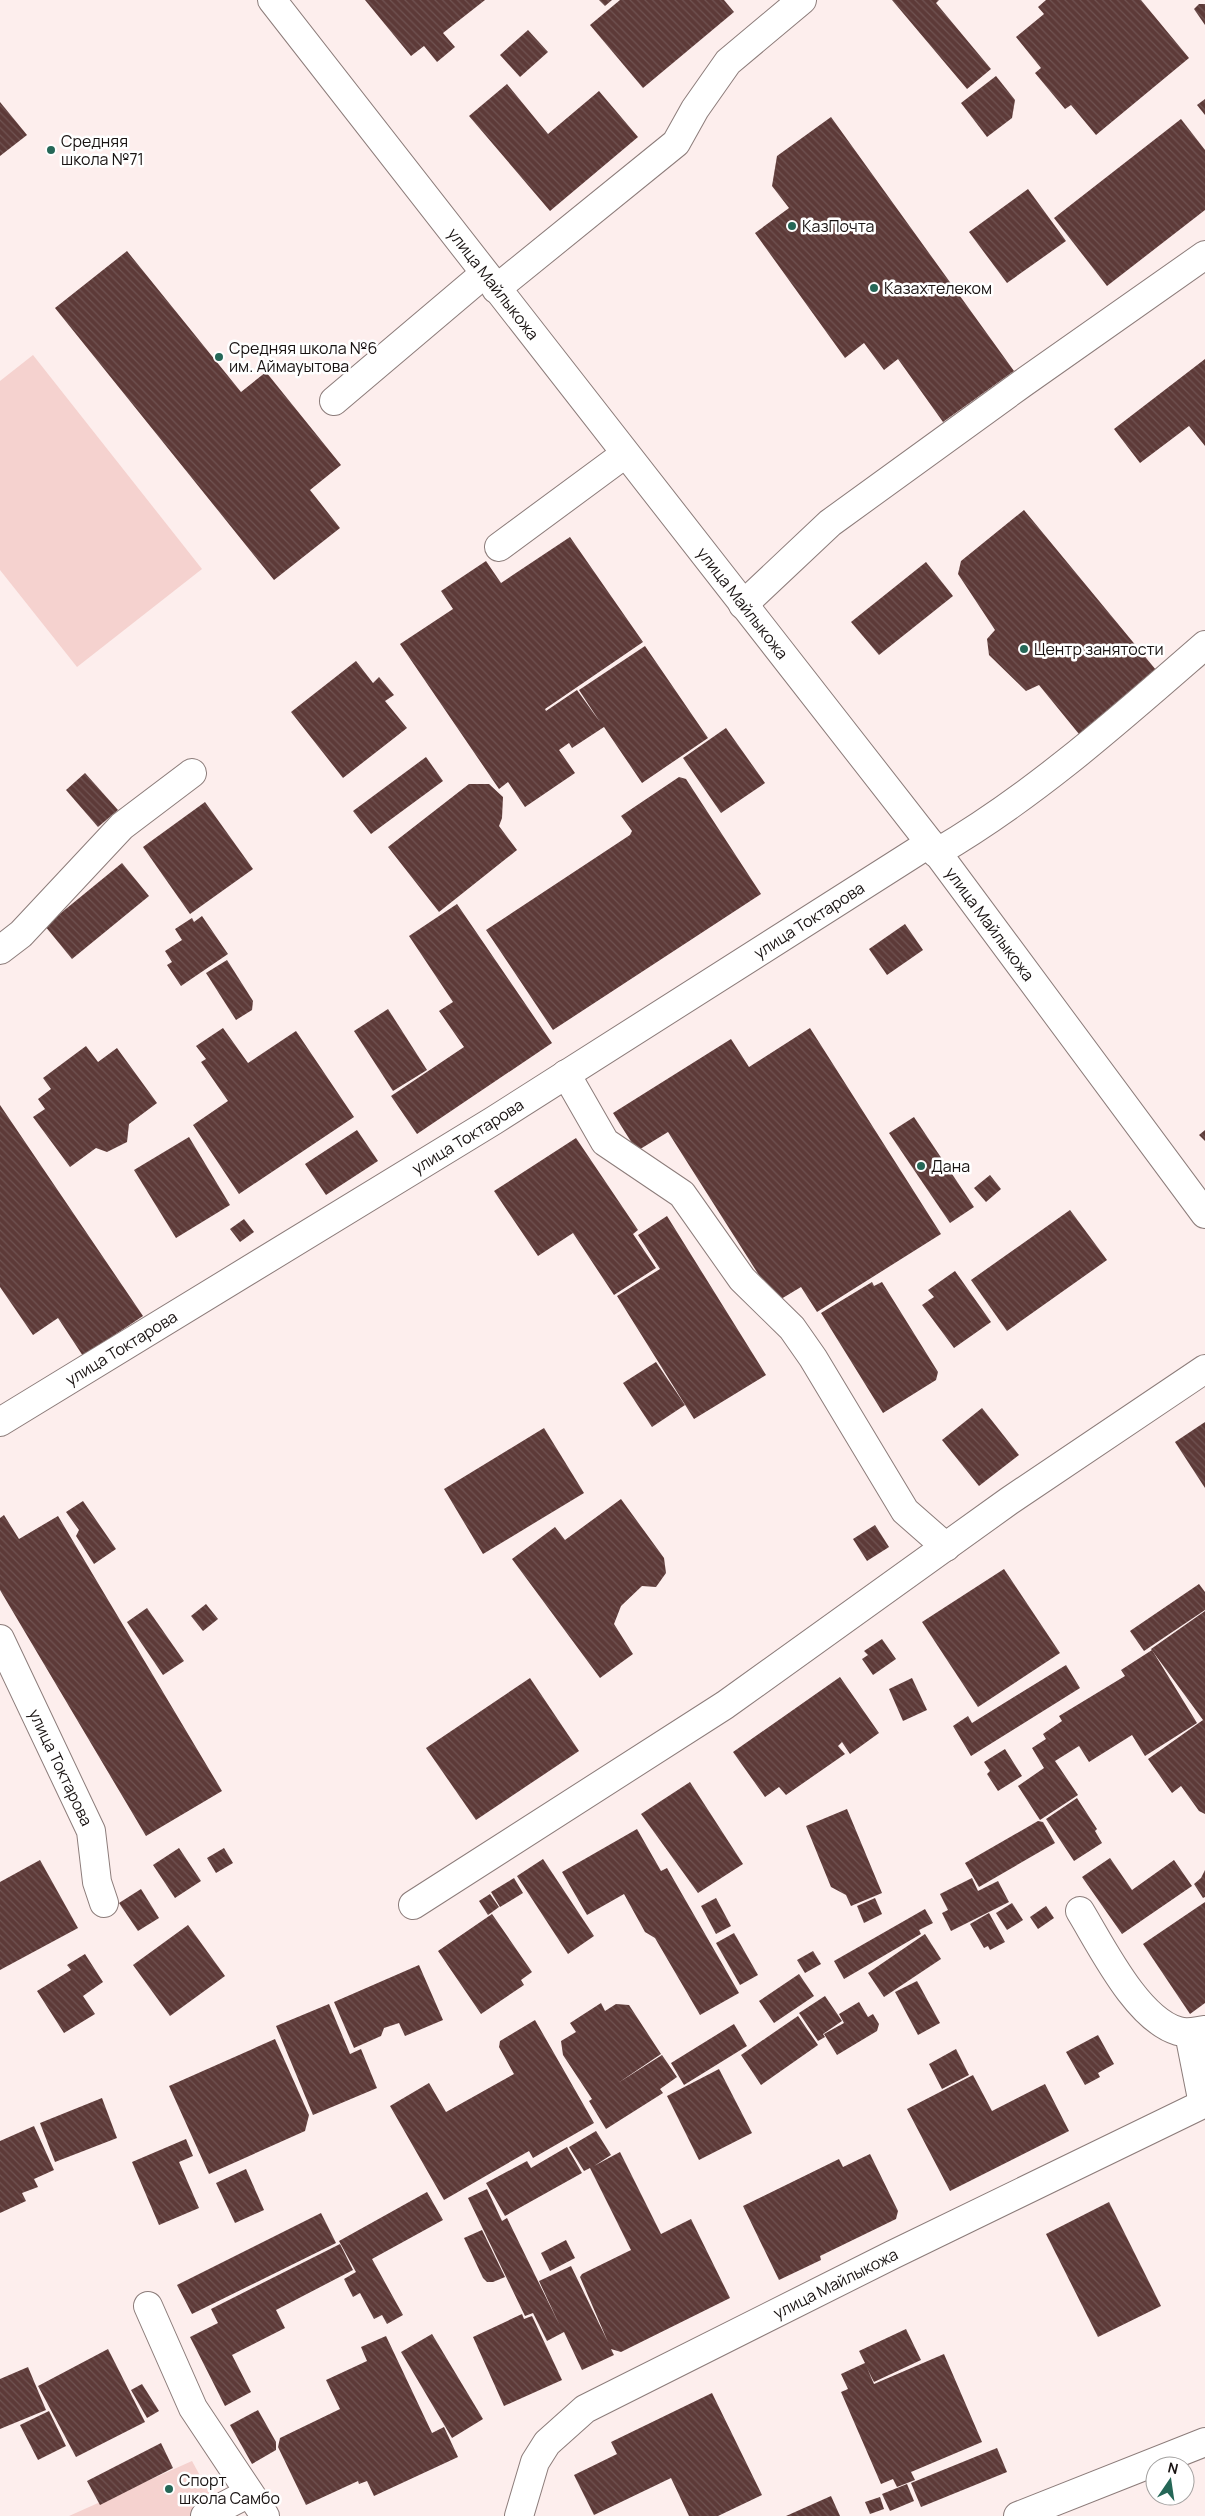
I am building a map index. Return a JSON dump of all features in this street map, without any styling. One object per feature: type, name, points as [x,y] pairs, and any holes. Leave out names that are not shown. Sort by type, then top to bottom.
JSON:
[{"type":"street","name":"улица Майлыкожа","points":[[272,0],[933,848],[1205,1214]]},
{"type":"street","points":[[334,401],[436,313],[490,282],[676,143],[695,109],[728,62],[802,0]]},
{"type":"street","points":[[743,605],[830,523],[1022,383],[1205,255]]},
{"type":"street","points":[[498,547],[625,454]]},
{"type":"street","name":"улица Токтарова","points":[[0,1422],[933,848],[977,829],[1101,736],[1205,645]]},
{"type":"street","points":[[0,950],[21,934],[122,826],[192,773]]},
{"type":"street","points":[[566,1074],[605,1142],[682,1194],[742,1279],[792,1328],[813,1358],[905,1511],[946,1547]]},
{"type":"street","points":[[413,1905],[725,1705],[1009,1501],[1205,1369]]},
{"type":"street","name":"улица Токтарова","points":[[0,1639],[8,1679],[91,1831],[97,1882],[104,1903]]},
{"type":"street","points":[[1080,1911],[1136,2000],[1158,2021],[1178,2031],[1197,2031],[1204,2104]]},
{"type":"street","name":"улица Майлыкожа","points":[[519,2516],[535,2462],[547,2443],[584,2409],[892,2255],[1204,2104]]},
{"type":"street","points":[[148,2306],[193,2408],[265,2516]]},
{"type":"street","points":[[1018,2516],[1205,2442]]},
{"type":"street","points":[[214,2511],[249,2493]]},
{"type":"shaded area","points":[[33,355],[202,569],[77,667],[0,570],[0,381]]},
{"type":"shaded area","name":"Спорт школа Самбо","points":[[192,2461],[222,2516],[69,2516]]},
{"type":"building","points":[[365,0],[485,0],[443,33],[455,47],[437,62],[424,46],[411,56]]},
{"type":"building","points":[[599,0],[612,0],[605,6]]},
{"type":"building","points":[[620,0],[724,0],[734,12],[643,88],[590,25]]},
{"type":"building","points":[[892,0],[939,0],[936,3],[991,69],[967,89]]},
{"type":"building","points":[[1046,0],[1141,0],[1189,58],[1096,135],[1071,105],[1065,109],[1035,73],[1041,68],[1016,37],[1044,14],[1038,7]]},
{"type":"building","points":[[1199,4],[1205,4],[1205,25],[1194,9]]},
{"type":"building","points":[[528,30],[548,52],[520,77],[500,55]]},
{"type":"building","points":[[996,76],[1015,100],[1012,118],[987,137],[961,103]]},
{"type":"building","points":[[507,84],[548,134],[599,91],[638,137],[550,211],[469,116]]},
{"type":"building","points":[[1205,99],[1205,115],[1197,105]]},
{"type":"building","points":[[0,102],[27,135],[0,156]]},
{"type":"building","name":"Казахтелеком","points":[[831,117],[1014,371],[943,422],[898,359],[884,370],[864,343],[845,358],[755,233],[789,208],[772,186],[777,156]]},
{"type":"building","points":[[1181,119],[1205,150],[1205,210],[1107,286],[1054,218]]},
{"type":"building","points":[[1028,189],[1066,241],[1007,283],[969,232]]},
{"type":"building","points":[[127,251],[241,392],[266,372],[341,465],[310,490],[340,528],[274,580],[55,308]]},
{"type":"building","points":[[1205,359],[1205,446],[1189,426],[1140,463],[1114,429]]},
{"type":"building","points":[[1024,510],[1161,676],[1083,739],[1039,685],[1026,691],[989,655],[987,639],[995,630],[958,574],[961,561]]},
{"type":"building","points":[[570,537],[643,642],[545,709],[546,711],[577,690],[600,722],[579,690],[645,646],[708,738],[642,783],[604,727],[572,748],[569,743],[559,750],[575,773],[525,807],[508,782],[499,789],[400,644],[453,609],[441,591],[486,561],[501,583]]},
{"type":"building","points":[[926,562],[953,596],[879,655],[851,622]]},
{"type":"building","points":[[356,661],[373,683],[379,677],[394,695],[385,701],[407,728],[343,778],[291,712]]},
{"type":"building","points":[[726,728],[765,783],[721,813],[683,758]]},
{"type":"building","points":[[426,757],[443,781],[371,834],[353,811]]},
{"type":"building","points":[[85,773],[118,810],[98,827],[66,790]]},
{"type":"building","points":[[679,777],[686,779],[761,894],[553,1030],[486,930],[630,835],[632,831],[621,816]]},
{"type":"building","points":[[469,784],[489,784],[503,797],[502,818],[499,826],[517,850],[439,912],[388,847]]},
{"type":"building","points":[[205,802],[253,869],[190,914],[143,847]]},
{"type":"building","points":[[122,863],[149,896],[72,959],[45,926]]},
{"type":"building","points":[[457,904],[552,1043],[417,1134],[391,1096],[464,1047],[439,1011],[453,1002],[409,936]]},
{"type":"building","points":[[202,916],[228,954],[181,986],[167,965],[172,962],[165,951],[182,940],[175,929],[192,918],[194,922]]},
{"type":"building","points":[[905,924],[923,950],[887,975],[869,949]]},
{"type":"building","points":[[227,960],[253,1001],[252,1010],[236,1020],[206,973]]},
{"type":"building","points":[[388,1009],[427,1070],[393,1091],[354,1031]]},
{"type":"building","points":[[223,1028],[248,1063],[296,1031],[354,1117],[239,1194],[193,1125],[228,1101],[201,1062],[206,1059],[196,1046]]},
{"type":"building","points":[[810,1028],[941,1234],[817,1312],[801,1287],[776,1302],[668,1132],[637,1151],[613,1113],[731,1039],[749,1067]]},
{"type":"building","points":[[86,1046],[98,1062],[117,1048],[157,1103],[129,1124],[127,1142],[107,1152],[96,1148],[70,1167],[33,1117],[45,1109],[38,1099],[51,1089],[43,1078]]},
{"type":"building","points":[[0,1105],[143,1316],[83,1356],[58,1318],[33,1335],[0,1287]]},
{"type":"building","points":[[914,1117],[974,1207],[950,1223],[889,1133]]},
{"type":"building","points":[[357,1130],[378,1161],[326,1195],[305,1164]]},
{"type":"building","points":[[1205,1130],[1205,1141],[1199,1135]]},
{"type":"building","points":[[189,1137],[230,1205],[176,1238],[134,1170]]},
{"type":"building","points":[[576,1138],[638,1230],[633,1234],[656,1268],[614,1295],[573,1233],[538,1256],[494,1191]]},
{"type":"building","points":[[990,1175],[1001,1189],[986,1202],[974,1188]]},
{"type":"building","points":[[1070,1210],[1107,1260],[1007,1331],[971,1280]]},
{"type":"building","points":[[667,1216],[766,1375],[694,1419],[617,1296],[660,1269],[638,1235]]},
{"type":"building","points":[[244,1219],[254,1232],[240,1242],[230,1229]]},
{"type":"building","points":[[955,1271],[991,1322],[954,1348],[922,1305],[934,1297],[928,1290]]},
{"type":"building","points":[[872,1282],[874,1286],[882,1282],[938,1372],[936,1380],[883,1413],[821,1313]]},
{"type":"building","points":[[656,1362],[685,1405],[652,1427],[623,1383]]},
{"type":"building","points":[[982,1408],[1019,1455],[979,1486],[942,1440]]},
{"type":"building","points":[[1205,1422],[1205,1488],[1175,1442]]},
{"type":"building","points":[[544,1428],[584,1493],[483,1554],[444,1489]]},
{"type":"building","points":[[621,1499],[664,1558],[666,1573],[656,1587],[642,1586],[621,1606],[614,1624],[633,1654],[600,1678],[512,1559],[555,1527],[565,1540]]},
{"type":"building","points":[[83,1501],[116,1549],[94,1564],[76,1536],[79,1530],[66,1512]]},
{"type":"building","points":[[4,1515],[19,1539],[58,1516],[222,1791],[146,1836],[0,1590],[0,1518]]},
{"type":"building","points":[[875,1525],[889,1547],[867,1561],[853,1539]]},
{"type":"building","points":[[1004,1569],[1060,1653],[978,1707],[922,1622]]},
{"type":"building","points":[[1199,1584],[1205,1592],[1205,1610],[1144,1651],[1130,1631]]},
{"type":"building","points":[[206,1604],[218,1619],[203,1631],[191,1616]]},
{"type":"building","points":[[147,1608],[184,1661],[163,1675],[127,1622]]},
{"type":"building","points":[[1205,1611],[1205,1814],[1199,1811],[1181,1786],[1172,1793],[1148,1759],[1203,1720],[1151,1649]]},
{"type":"building","points":[[882,1639],[896,1659],[873,1675],[862,1659],[868,1655],[864,1651]]},
{"type":"building","points":[[1152,1650],[1197,1723],[1145,1756],[1132,1735],[1089,1762],[1079,1746],[1055,1761],[1078,1795],[1040,1820],[1018,1786],[1044,1768],[1032,1748],[1046,1739],[1043,1734],[1062,1721],[1059,1716],[1125,1676],[1121,1670]]},
{"type":"building","points":[[1066,1665],[1080,1688],[971,1756],[953,1726],[968,1716],[972,1723]]},
{"type":"building","points":[[840,1677],[879,1733],[850,1754],[842,1742],[838,1746],[845,1754],[786,1795],[779,1787],[765,1797],[733,1752]]},
{"type":"building","points":[[530,1678],[579,1751],[476,1820],[426,1748]]},
{"type":"building","points":[[912,1678],[927,1710],[903,1721],[889,1689]]},
{"type":"building","points":[[1005,1749],[1022,1776],[998,1791],[987,1774],[990,1771],[984,1762]]},
{"type":"building","points":[[690,1782],[743,1864],[698,1893],[641,1814]]},
{"type":"building","points":[[1077,1798],[1097,1829],[1095,1831],[1102,1843],[1074,1861],[1046,1819]]},
{"type":"building","points":[[847,1809],[882,1893],[851,1906],[846,1895],[831,1887],[806,1826]]},
{"type":"building","points":[[1038,1821],[1043,1822],[1055,1843],[979,1887],[965,1863]]},
{"type":"building","points":[[637,1829],[661,1871],[667,1868],[739,1993],[700,2015],[655,1938],[645,1932],[624,1894],[587,1915],[562,1872]]},
{"type":"building","points":[[179,1848],[201,1881],[175,1898],[153,1865]]},
{"type":"building","points":[[224,1848],[233,1863],[216,1873],[207,1858]]},
{"type":"building","points":[[1110,1858],[1132,1890],[1174,1860],[1192,1886],[1122,1934],[1082,1877]]},
{"type":"building","points":[[543,1859],[594,1936],[568,1954],[517,1876]]},
{"type":"building","points":[[40,1860],[78,1928],[0,1970],[0,1882]]},
{"type":"building","points":[[1205,1870],[1205,1897],[1203,1898],[1194,1884],[1201,1878]]},
{"type":"building","points":[[514,1878],[523,1893],[500,1907],[491,1892]]},
{"type":"building","points":[[972,1878],[978,1891],[998,1881],[1009,1902],[951,1931],[942,1913],[948,1910],[940,1894]]},
{"type":"building","points":[[141,1889],[159,1918],[138,1931],[119,1903]]},
{"type":"building","points":[[490,1894],[499,1907],[488,1915],[479,1901]]},
{"type":"building","points":[[716,1898],[731,1926],[716,1934],[701,1906]]},
{"type":"building","points":[[875,1898],[882,1914],[864,1923],[857,1906]]},
{"type":"building","points":[[1205,1902],[1205,2003],[1190,2014],[1143,1944]]},
{"type":"building","points":[[1012,1903],[1023,1920],[1007,1930],[996,1913]]},
{"type":"building","points":[[1046,1906],[1054,1918],[1038,1929],[1030,1917]]},
{"type":"building","points":[[925,1909],[933,1923],[919,1930],[921,1934],[844,1979],[834,1961]]},
{"type":"building","points":[[989,1913],[1005,1942],[990,1950],[988,1946],[984,1948],[970,1924]]},
{"type":"building","points":[[492,1914],[532,1972],[521,1980],[524,1985],[481,2014],[438,1951]]},
{"type":"building","points":[[188,1925],[225,1976],[170,2016],[133,1965]]},
{"type":"building","points":[[734,1933],[758,1975],[740,1985],[716,1943]]},
{"type":"building","points":[[925,1934],[941,1959],[884,1997],[868,1973]]},
{"type":"building","points":[[813,1951],[821,1964],[805,1973],[797,1960]]},
{"type":"building","points":[[85,1954],[103,1982],[83,1996],[95,2014],[64,2033],[37,1991],[71,1970],[67,1965]]},
{"type":"building","points":[[419,1965],[443,2020],[405,2036],[399,2023],[384,2028],[381,2036],[354,2048],[334,2002]]},
{"type":"building","points":[[799,1974],[814,1996],[774,2023],[759,2001]]},
{"type":"building","points":[[917,1981],[940,2023],[918,2035],[895,1992]]},
{"type":"building","points":[[825,1996],[842,2021],[823,2034],[825,2037],[818,2041],[799,2013]]},
{"type":"building","points":[[859,2002],[868,2017],[873,2014],[879,2024],[877,2031],[837,2055],[824,2034],[844,2023],[839,2014]]},
{"type":"building","points":[[601,2003],[605,2011],[616,2004],[629,2005],[661,2054],[618,2083],[662,2055],[677,2077],[660,2089],[663,2093],[606,2129],[589,2101],[592,2099],[563,2055],[561,2041],[576,2032],[570,2023]]},
{"type":"building","points":[[329,2004],[350,2054],[361,2049],[377,2088],[313,2115],[276,2026]]},
{"type":"building","points":[[798,2016],[818,2045],[761,2085],[741,2055]]},
{"type":"building","points":[[535,2020],[594,2123],[533,2158],[529,2151],[444,2200],[390,2106],[429,2083],[446,2112],[514,2074],[499,2047],[500,2041]]},
{"type":"building","points":[[734,2024],[747,2046],[684,2085],[671,2063]]},
{"type":"building","points":[[1098,2035],[1114,2064],[1098,2073],[1100,2077],[1085,2085],[1066,2052]]},
{"type":"building","points":[[275,2039],[309,2115],[305,2131],[209,2174],[169,2086]]},
{"type":"building","points":[[956,2049],[969,2075],[942,2089],[929,2064]]},
{"type":"building","points":[[719,2069],[752,2133],[699,2160],[667,2096]]},
{"type":"building","points":[[973,2075],[992,2111],[1045,2084],[1069,2131],[950,2191],[907,2109]]},
{"type":"building","points":[[102,2098],[117,2138],[55,2162],[40,2123]]},
{"type":"building","points":[[34,2126],[54,2170],[34,2179],[38,2187],[22,2193],[26,2201],[0,2213],[0,2141]]},
{"type":"building","points":[[596,2131],[611,2155],[594,2166],[620,2152],[661,2234],[691,2219],[730,2298],[621,2352],[611,2349],[614,2355],[582,2370],[564,2332],[547,2341],[533,2313],[525,2316],[468,2198],[487,2189],[502,2221],[507,2218],[560,2326],[539,2281],[571,2266],[608,2342],[580,2277],[582,2274],[631,2250],[590,2168],[584,2171],[569,2147]]},
{"type":"building","points":[[186,2139],[193,2156],[179,2162],[199,2208],[159,2225],[132,2162]]},
{"type":"building","points":[[567,2147],[582,2173],[505,2216],[486,2183],[527,2161],[531,2168]]},
{"type":"building","points":[[870,2154],[898,2211],[896,2219],[820,2256],[821,2260],[779,2280],[743,2206],[839,2159],[843,2167]]},
{"type":"building","points":[[246,2169],[264,2210],[235,2223],[216,2183]]},
{"type":"building","points":[[427,2192],[443,2220],[372,2259],[403,2315],[387,2324],[382,2315],[374,2319],[360,2293],[353,2297],[344,2279],[356,2272],[339,2241]]},
{"type":"building","points":[[1109,2202],[1161,2306],[1098,2337],[1046,2234]]},
{"type":"building","points":[[321,2213],[336,2243],[192,2314],[177,2285]]},
{"type":"building","points":[[482,2230],[505,2277],[493,2282],[487,2282],[483,2278],[464,2238]]},
{"type":"building","points":[[566,2240],[575,2258],[550,2271],[541,2253]]},
{"type":"building","points":[[340,2244],[353,2270],[276,2310],[285,2328],[232,2355],[251,2392],[225,2406],[190,2337],[218,2323],[211,2309]]},
{"type":"building","points":[[522,2314],[524,2319],[532,2316],[562,2380],[504,2406],[473,2337]]},
{"type":"building","points":[[906,2329],[921,2360],[874,2382],[867,2368],[874,2384],[944,2354],[982,2442],[911,2472],[915,2480],[897,2487],[893,2479],[881,2484],[841,2392],[848,2389],[841,2374],[865,2363],[859,2351]]},
{"type":"building","points":[[432,2334],[483,2419],[452,2438],[401,2352]]},
{"type":"building","points":[[386,2336],[432,2433],[444,2427],[458,2457],[374,2496],[367,2481],[359,2484],[358,2481],[306,2505],[278,2447],[280,2438],[340,2409],[326,2380],[367,2361],[361,2347]]},
{"type":"building","points":[[108,2349],[145,2422],[76,2457],[38,2386]]},
{"type":"building","points":[[28,2367],[46,2410],[0,2429],[0,2379]]},
{"type":"building","points":[[142,2384],[159,2411],[147,2418],[131,2390]]},
{"type":"building","points":[[712,2393],[762,2495],[718,2516],[689,2516],[671,2478],[594,2515],[574,2475],[617,2454],[611,2442]]},
{"type":"building","points":[[258,2410],[276,2442],[276,2450],[252,2464],[230,2425]]},
{"type":"building","points":[[49,2411],[66,2446],[38,2460],[20,2425]]},
{"type":"building","points":[[161,2443],[173,2468],[100,2505],[87,2481]]},
{"type":"building","points":[[997,2448],[1007,2472],[921,2507],[911,2483]]},
{"type":"building","points":[[907,2484],[914,2501],[890,2511],[882,2494]]},
{"type":"building","points":[[831,2496],[840,2516],[786,2516]]},
{"type":"building","points":[[880,2497],[884,2509],[870,2514],[865,2502]]},
{"type":"place","name":"Средняя школа №71","points":[[51,150]]},
{"type":"place","name":"КазПочта","points":[[792,226]]},
{"type":"place","name":"Казахтелеком","points":[[874,288]]},
{"type":"place","name":"Средняя школа №6 им. Аймауытова","points":[[219,357]]},
{"type":"place","name":"Центр занятости","points":[[1024,649]]},
{"type":"place","name":"Дана","points":[[921,1166]]},
{"type":"place","name":"Спорт школа Самбо","points":[[169,2489]]}]
